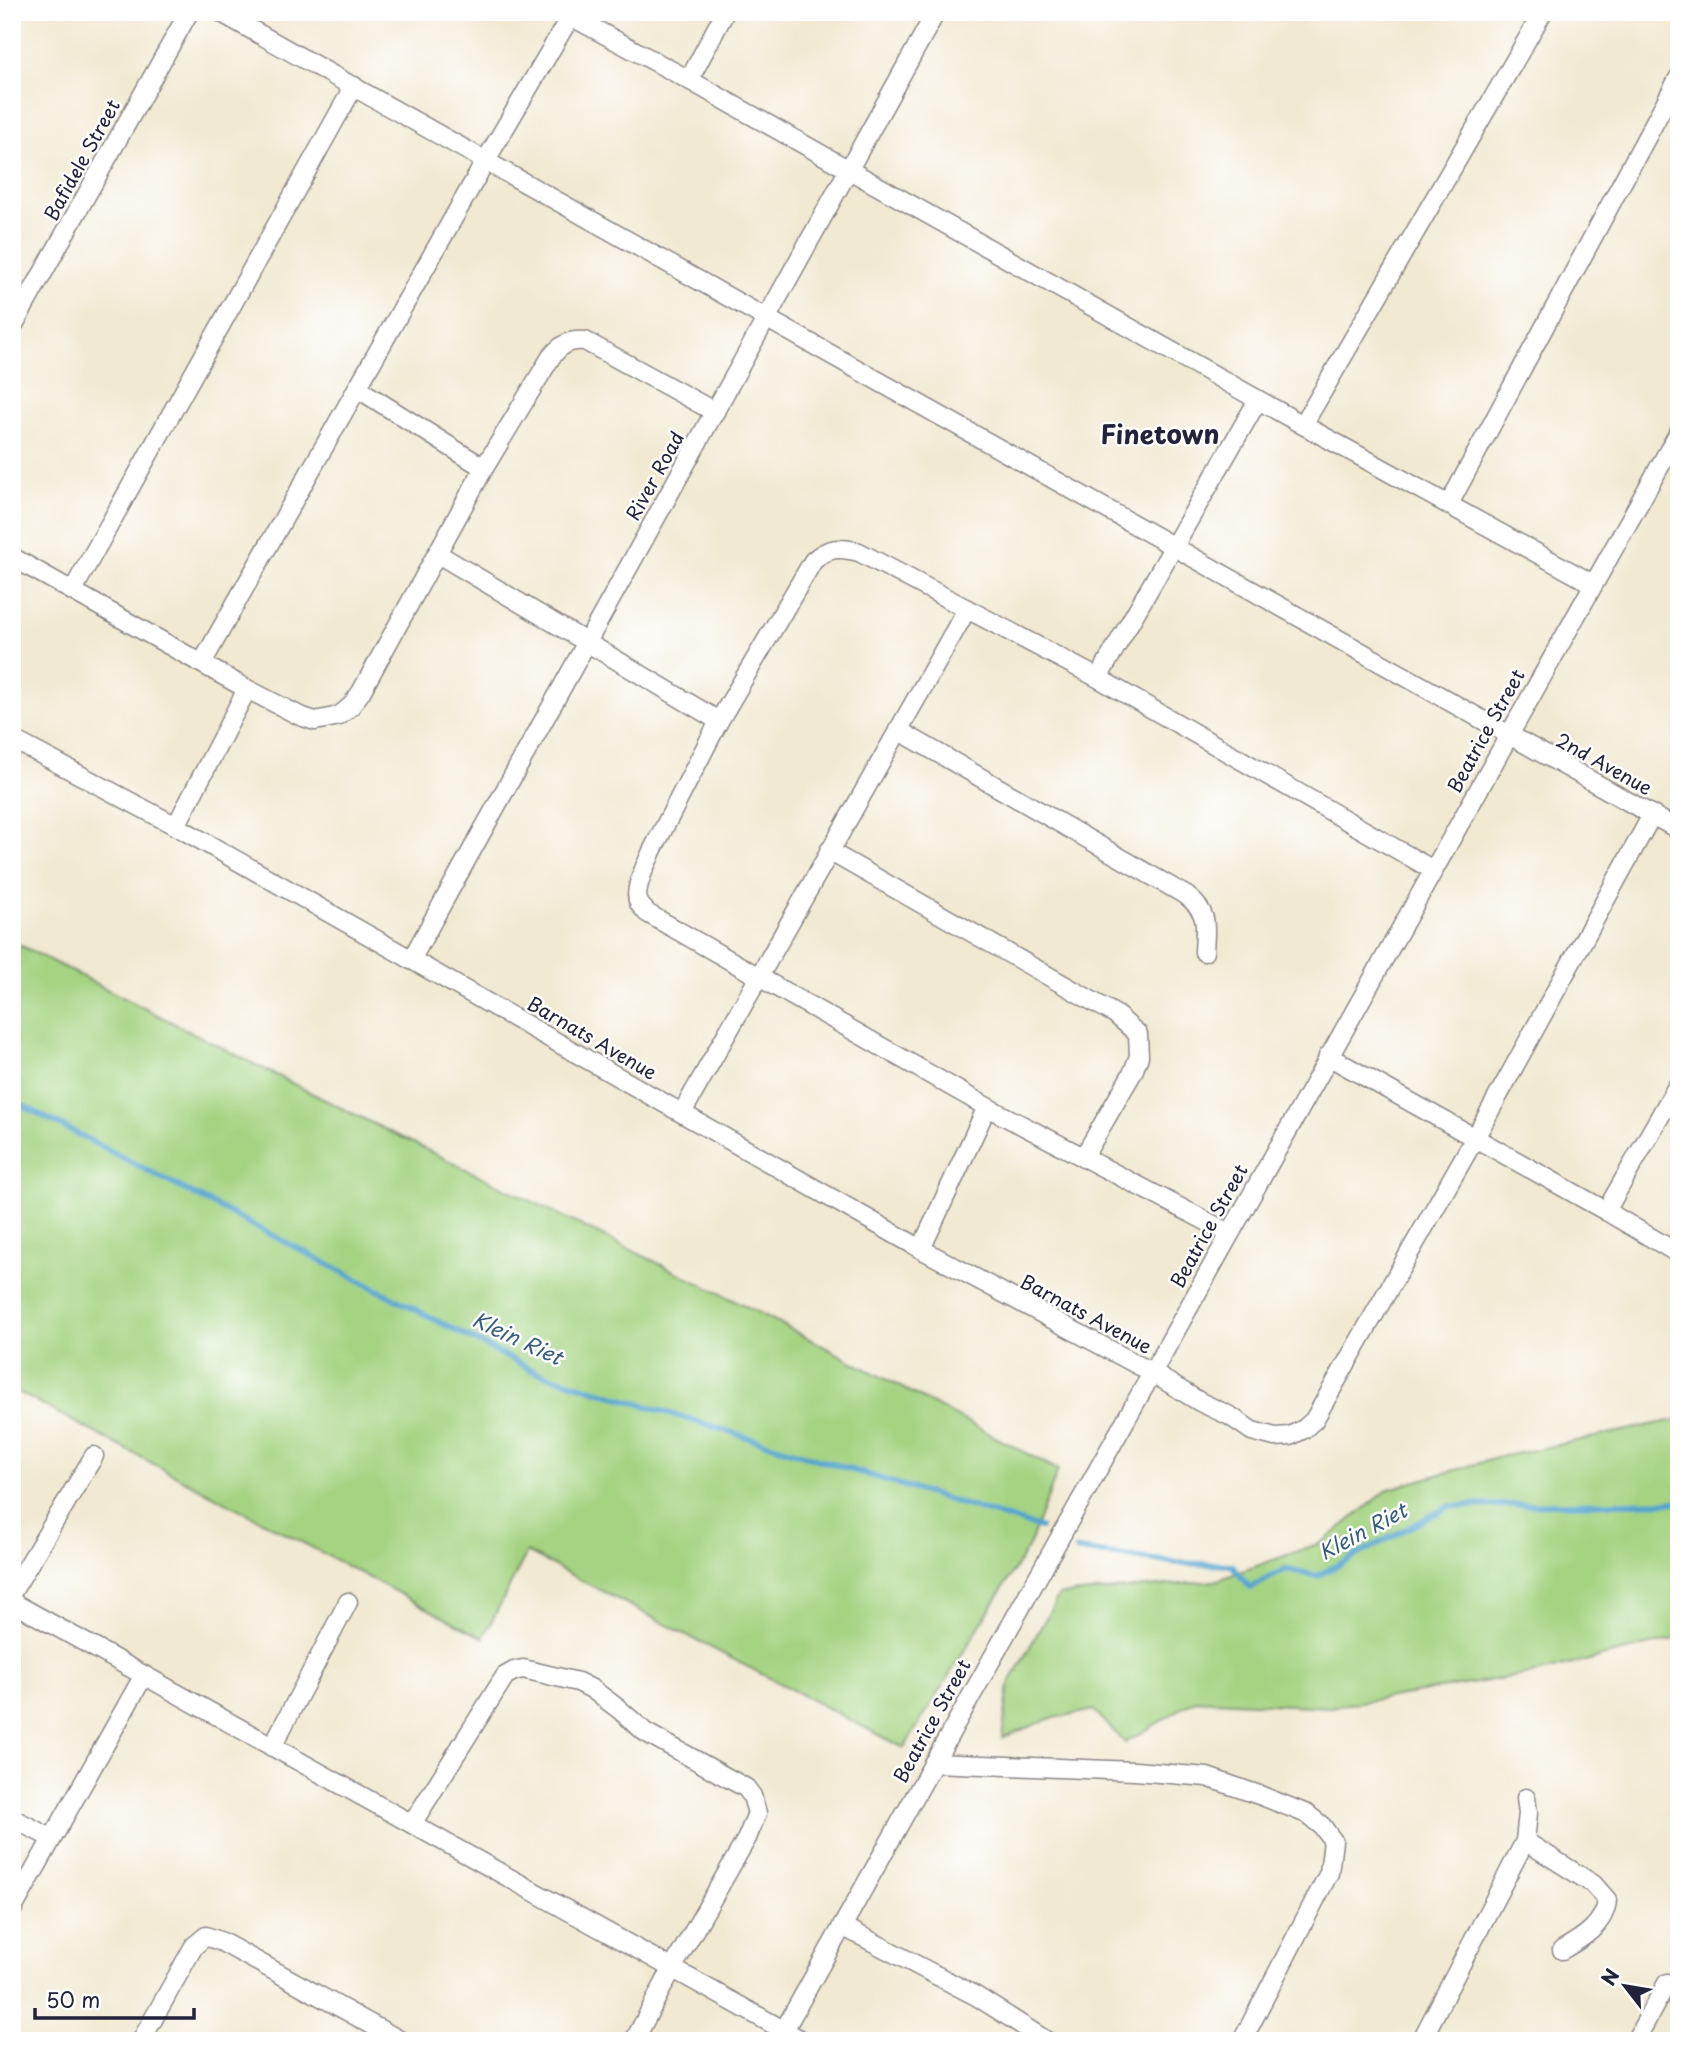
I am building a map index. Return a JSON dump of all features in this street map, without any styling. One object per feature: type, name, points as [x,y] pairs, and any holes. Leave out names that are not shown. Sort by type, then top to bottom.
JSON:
[{"type":"street","name":"Bafidele Street","points":[[12,328],[189,12]]},
{"type":"street","name":"2nd Avenue","points":[[220,12],[1679,830]]},
{"type":"street","points":[[689,79],[725,12]]},
{"type":"street","name":"River Road","points":[[411,960],[936,12]]},
{"type":"street","points":[[1303,425],[1543,12]]},
{"type":"street","points":[[202,663],[569,14],[1258,400],[1593,584]]},
{"type":"street","points":[[1449,504],[1679,77]]},
{"type":"street","points":[[73,590],[354,86]]},
{"type":"street","points":[[12,557],[247,689],[315,721],[339,716],[351,706],[484,468],[551,357],[561,346],[568,341],[585,341],[715,412]]},
{"type":"street","points":[[357,388],[484,468]]},
{"type":"street","points":[[1098,678],[1258,400]]},
{"type":"street","name":"Beatrice Street","points":[[781,2035],[1679,432]]},
{"type":"street","points":[[1229,1233],[987,1107],[647,913],[638,901],[638,890],[652,851],[719,721],[806,572],[821,554],[831,548],[842,548],[859,552],[1098,678],[1433,870]]},
{"type":"street","points":[[438,554],[719,721]]},
{"type":"street","points":[[682,1114],[967,608]]},
{"type":"street","points":[[176,826],[247,689]]},
{"type":"street","points":[[898,730],[1187,896],[1204,915],[1204,952]]},
{"type":"street","name":"Barnats Avenue","points":[[12,739],[176,826],[921,1249],[1151,1372],[1252,1431],[1275,1437],[1290,1436],[1314,1420],[1475,1138],[1653,815]]},
{"type":"street","points":[[829,851],[1115,1014],[1138,1034],[1139,1056],[1133,1072],[1083,1158]]},
{"type":"street","points":[[1328,1056],[1679,1254]]},
{"type":"street","points":[[1606,1211],[1679,1083]]},
{"type":"street","points":[[921,1249],[987,1107]]},
{"type":"street","points":[[12,1592],[94,1456]]},
{"type":"street","points":[[12,1602],[671,1969],[781,2035],[803,2041]]},
{"type":"street","points":[[272,1747],[348,1602]]},
{"type":"street","points":[[412,1824],[505,1676],[523,1669],[578,1682],[593,1689],[645,1732],[746,1788],[757,1813],[747,1838],[671,1969],[634,2041]]},
{"type":"street","points":[[12,1910],[144,1675]]},
{"type":"street","points":[[933,1763],[1135,1771],[1207,1777],[1307,1814],[1322,1826],[1333,1841],[1329,1873],[1241,2041]]},
{"type":"street","points":[[1421,2041],[1525,1841],[1528,1813],[1526,1798]]},
{"type":"street","points":[[12,1818],[51,1838]]},
{"type":"street","points":[[1525,1841],[1593,1884],[1607,1900],[1605,1912],[1594,1927],[1562,1951]]},
{"type":"street","points":[[842,1926],[976,1996],[1047,2041]]},
{"type":"street","points":[[141,2041],[194,1946],[206,1937],[222,1942],[401,2041]]},
{"type":"street","points":[[1635,2041],[1667,1983]]},
{"type":"green space","points":[[12,941],[327,1101],[758,1312],[1058,1470],[1029,1546],[904,1748],[527,1552],[483,1638],[12,1389]]},
{"type":"green space","points":[[1679,1419],[1679,1638],[1536,1673],[1330,1707],[1195,1700],[1125,1743],[1094,1710],[1048,1719],[1002,1738],[1009,1684],[1059,1595],[1215,1581],[1323,1542],[1389,1489],[1500,1457]]},
{"type":"waterway","name":"Klein Riet","points":[[12,1100],[536,1372],[1040,1528]]},
{"type":"waterway","name":"Klein Riet","points":[[1077,1550],[1177,1563],[1232,1565],[1250,1588],[1286,1569],[1317,1576],[1450,1506],[1679,1502]]},
{"type":"district","name":"Finetown","points":[[1160,435]]}]
